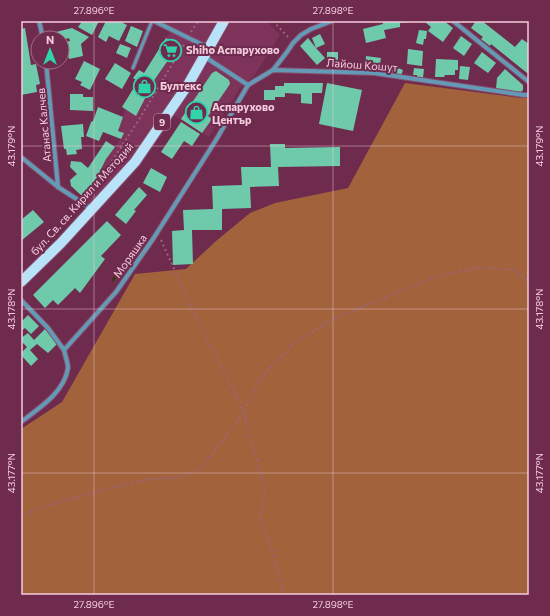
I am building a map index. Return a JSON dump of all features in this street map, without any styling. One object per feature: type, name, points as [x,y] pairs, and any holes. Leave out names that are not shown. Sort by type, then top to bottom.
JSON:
[{"type":"main road","name":"бул. Св. св. Кирил и Методий","points":[[21,282],[61,243],[134,162],[189,83],[223,23]]},
{"type":"street","points":[[153,21],[188,38],[248,85],[273,70],[293,43],[301,35],[311,29],[332,21]]},
{"type":"street","points":[[453,21],[529,82]]},
{"type":"street","name":"Атанас Калчев","points":[[47,70],[58,187]]},
{"type":"street","name":"Лайош Кошут","points":[[273,70],[374,74],[529,95]]},
{"type":"street","name":"Моряшка","points":[[64,350],[116,292],[157,233],[216,140],[248,85]]},
{"type":"street","points":[[21,157],[58,187],[92,209]]},
{"type":"street","points":[[21,300],[48,328],[64,350],[68,367],[62,386],[51,398],[21,422]]},
{"type":"lane","points":[[134,68],[153,21]]},
{"type":"path","points":[[80,202],[95,187],[140,118],[198,21]]},
{"type":"path","points":[[273,21],[293,43]]},
{"type":"path","points":[[157,233],[199,324],[242,407],[265,490],[260,521],[268,537],[283,588],[283,595]]},
{"type":"path","points":[[21,516],[42,507],[107,489],[151,479],[175,478],[200,469],[243,413],[260,379],[294,343],[333,319],[435,277],[479,267],[513,270],[529,281]]},
{"type":"shaded area","name":"Аспарухово Център","points":[[154,21],[267,21],[280,35],[254,76],[240,88],[209,137],[165,110],[131,161],[91,204],[82,196],[95,181],[106,159],[124,133],[118,131],[125,109],[136,115],[155,79],[178,46],[166,38],[172,30]]},
{"type":"shaded area","points":[[405,83],[529,98],[529,595],[21,595],[21,429],[62,402],[135,274],[186,269],[216,241],[250,213],[275,203],[348,188]]},
{"type":"building","points":[[78,21],[99,21],[92,35],[78,27],[81,23]]},
{"type":"building","points":[[106,21],[119,21],[127,25],[119,41],[109,36],[106,42],[98,37]]},
{"type":"building","points":[[383,21],[412,22],[400,23],[400,27],[384,30],[386,38],[366,43],[363,29],[383,24]]},
{"type":"building","points":[[425,21],[444,21],[453,28],[443,42],[428,31],[431,27]]},
{"type":"building","points":[[476,21],[482,21],[515,47],[522,39],[529,44],[529,71],[527,73],[491,44],[490,46],[481,39],[483,37],[471,28]]},
{"type":"building","points":[[131,26],[143,31],[137,47],[125,41]]},
{"type":"building","points":[[25,28],[30,59],[30,70],[37,70],[40,84],[36,85],[37,92],[21,95],[21,29]]},
{"type":"building","points":[[72,28],[89,37],[81,44],[83,56],[70,59],[70,30],[64,30]]},
{"type":"building","points":[[419,30],[427,31],[426,39],[424,39],[423,45],[416,43]]},
{"type":"building","points":[[320,34],[325,44],[316,48],[312,38]]},
{"type":"building","points":[[461,36],[472,44],[464,56],[453,48]]},
{"type":"building","points":[[166,38],[178,46],[155,79],[136,116],[122,107],[138,81],[133,78],[139,70],[144,73]]},
{"type":"building","points":[[308,38],[325,58],[317,65],[300,46]]},
{"type":"building","points":[[120,44],[131,48],[127,58],[116,53]]},
{"type":"building","points":[[408,49],[423,51],[422,66],[407,64]]},
{"type":"building","points":[[327,52],[338,52],[338,61],[340,61],[341,64],[327,64]]},
{"type":"building","points":[[482,52],[496,63],[488,73],[474,63]]},
{"type":"building","points":[[366,56],[381,58],[379,70],[365,68]]},
{"type":"building","points":[[436,59],[458,60],[458,70],[455,70],[455,75],[435,77]]},
{"type":"building","points":[[84,61],[100,69],[90,90],[80,85],[82,82],[75,79]]},
{"type":"building","points":[[115,63],[131,73],[122,89],[105,79]]},
{"type":"building","points":[[388,64],[403,70],[401,76],[386,70]]},
{"type":"building","points":[[460,66],[470,67],[468,80],[459,79]]},
{"type":"building","points":[[414,68],[424,69],[423,78],[413,75]]},
{"type":"building","points":[[505,69],[523,85],[523,90],[521,92],[496,89],[497,78]]},
{"type":"building","points":[[216,71],[229,80],[230,84],[208,116],[212,119],[202,133],[181,119],[212,73]]},
{"type":"building","points":[[284,83],[323,83],[322,93],[312,93],[312,104],[301,103],[301,94],[285,93],[285,97],[275,97],[275,100],[264,100],[264,90],[275,90],[275,86],[284,86]]},
{"type":"building","points":[[327,83],[362,90],[353,131],[319,124]]},
{"type":"building","points":[[70,94],[83,94],[83,97],[93,97],[93,111],[70,110]]},
{"type":"building","points":[[98,107],[123,117],[118,131],[124,133],[121,139],[103,132],[99,141],[86,136]]},
{"type":"building","points":[[181,122],[200,134],[192,146],[184,141],[172,159],[161,152]]},
{"type":"building","points":[[83,124],[84,137],[81,137],[82,149],[76,150],[77,154],[67,155],[66,149],[64,149],[61,126]]},
{"type":"building","points":[[106,141],[115,147],[106,159],[95,181],[82,196],[71,186],[70,180],[77,174],[70,167],[71,161],[81,162],[88,168]]},
{"type":"building","points":[[270,144],[285,144],[285,148],[340,147],[340,166],[278,167],[279,186],[250,187],[251,208],[222,209],[222,230],[192,230],[193,264],[173,265],[172,231],[184,230],[183,210],[213,209],[212,186],[242,185],[241,167],[271,167]]},
{"type":"building","points":[[151,168],[167,177],[160,192],[143,183]]},
{"type":"building","points":[[139,187],[147,195],[134,210],[136,211],[126,224],[115,215]]},
{"type":"building","points":[[33,210],[44,222],[21,241],[21,220]]},
{"type":"building","points":[[107,221],[121,235],[101,256],[105,259],[80,293],[75,288],[58,305],[53,300],[45,308],[33,295]]},
{"type":"building","points":[[28,315],[39,326],[31,334],[25,328],[21,331],[21,322]]},
{"type":"building","points":[[45,329],[57,344],[48,353],[37,344],[30,350],[38,359],[31,366],[21,355],[27,347],[21,341],[21,338],[28,333],[34,340]]},
{"type":"waterway","points":[[113,280],[140,239]]},
{"type":"place","name":"Shiho Аспарухово","points":[[170,50]]},
{"type":"place","name":"Бултекс","points":[[145,86]]},
{"type":"place","name":"Аспарухово Център","points":[[197,113]]}]
